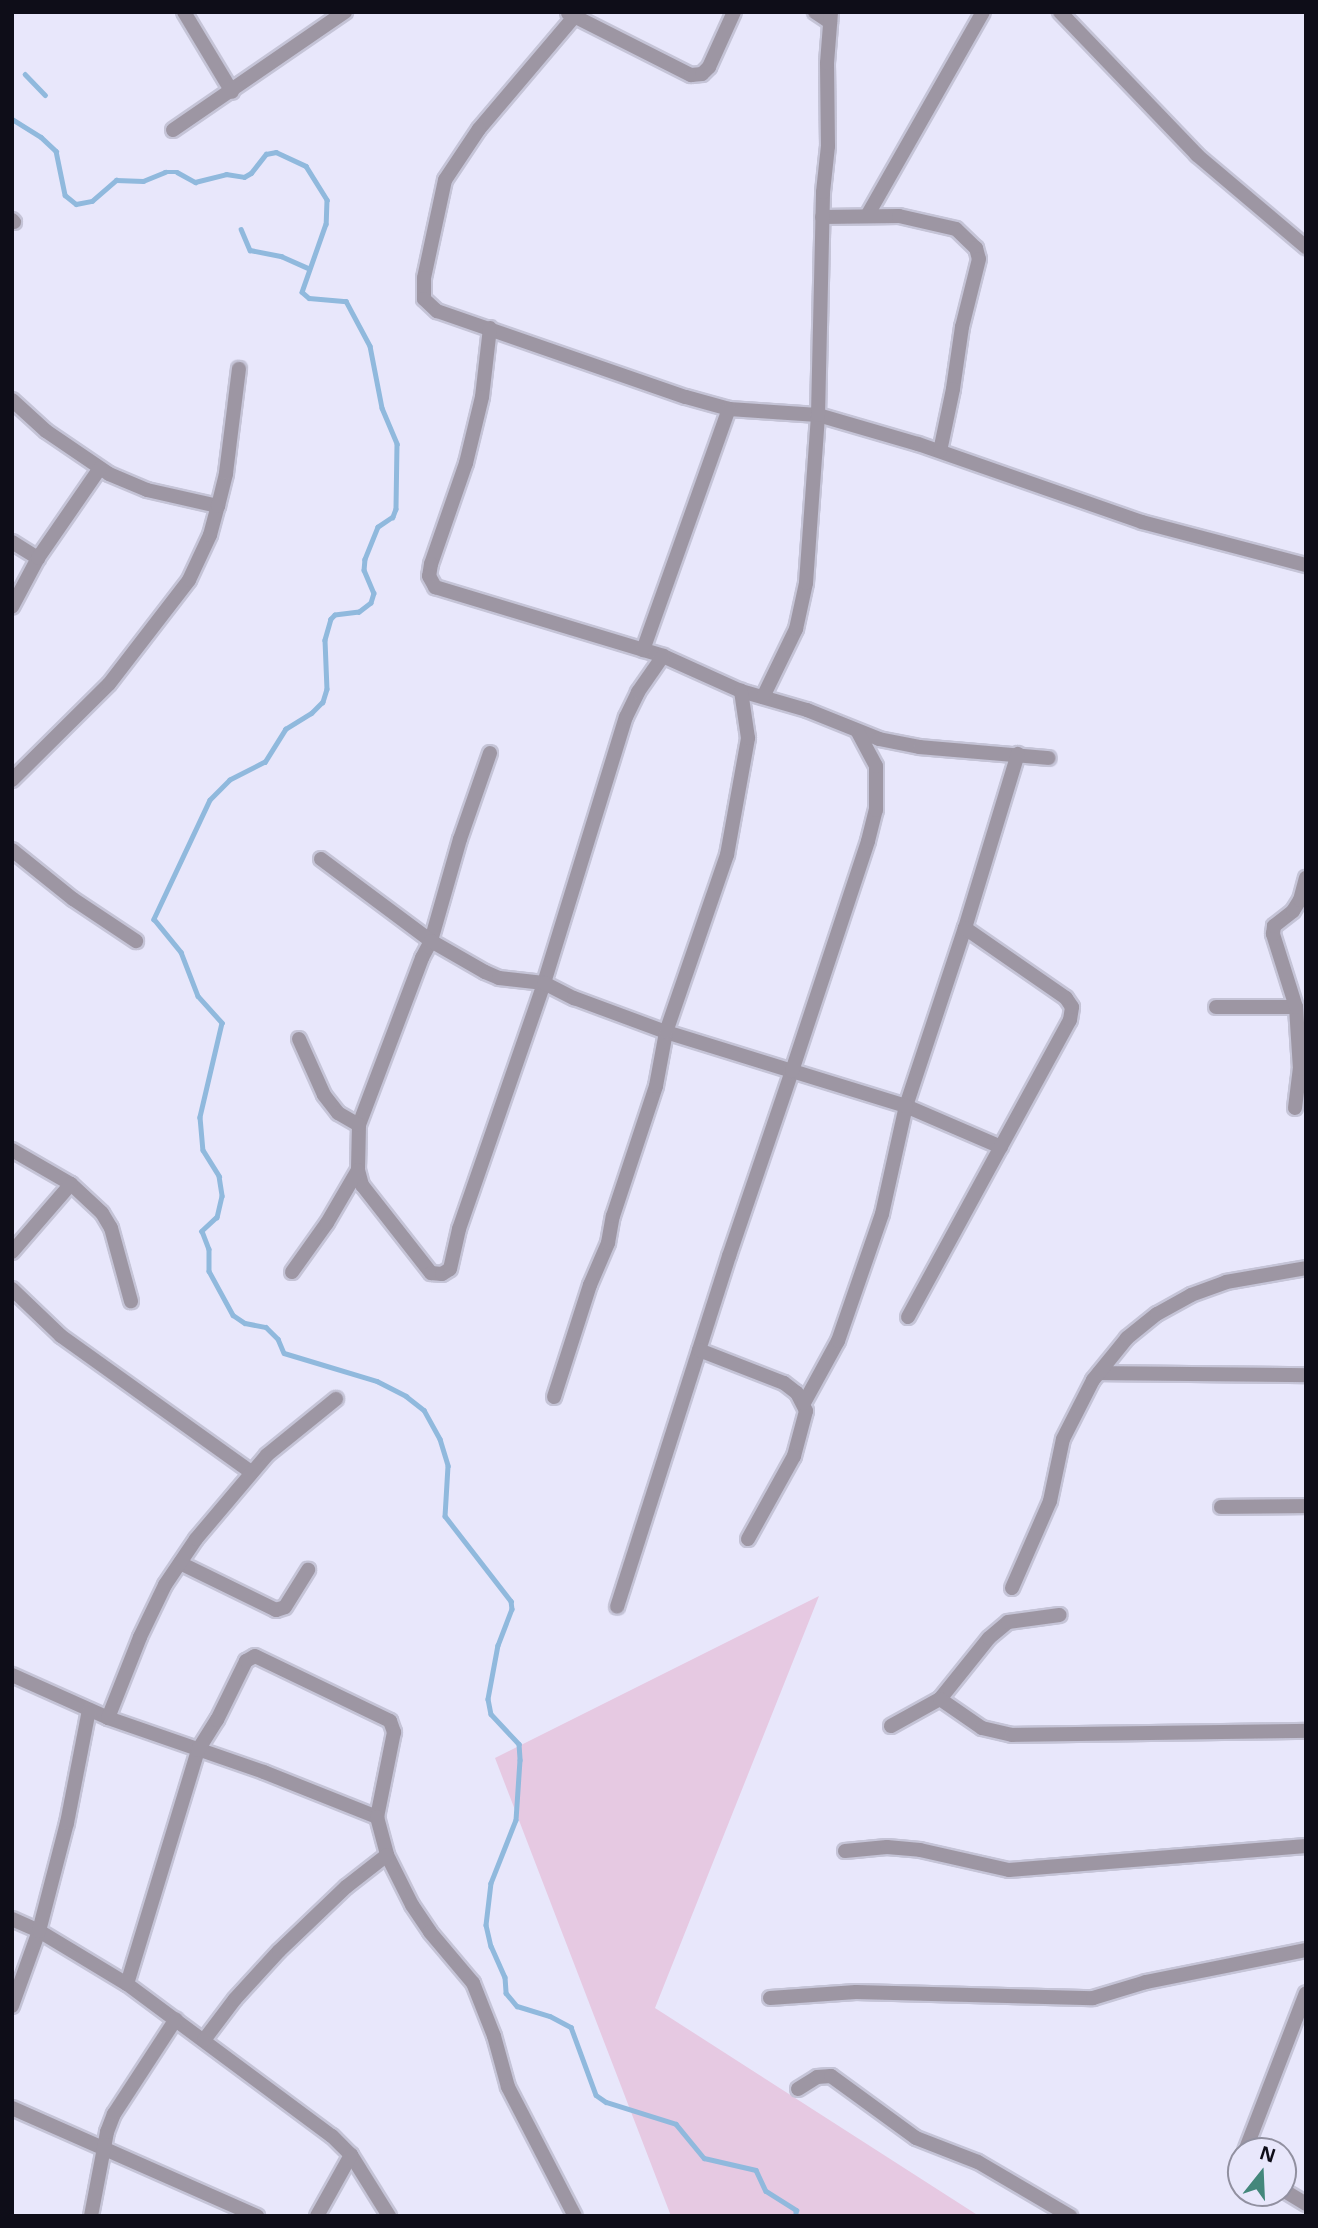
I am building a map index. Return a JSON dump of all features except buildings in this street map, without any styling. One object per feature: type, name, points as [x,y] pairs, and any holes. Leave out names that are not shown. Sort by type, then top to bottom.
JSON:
[{"type":"street","points":[[184,12],[232,92]]},
{"type":"street","points":[[173,130],[345,12]]},
{"type":"street","points":[[734,12],[709,67],[702,74],[691,75],[570,15],[479,129],[446,180],[424,278],[424,299],[436,311],[729,409],[818,415],[940,451],[1142,522],[1306,565]]},
{"type":"street","points":[[763,697],[796,629],[803,605],[818,415],[822,217],[828,146],[831,17],[815,12]]},
{"type":"street","points":[[867,216],[982,12]]},
{"type":"street","points":[[1060,12],[1197,155],[1306,247]]},
{"type":"street","points":[[822,217],[898,216],[956,229],[976,248],[979,259],[962,327],[940,451]]},
{"type":"street","points":[[490,328],[482,397],[467,463],[429,576],[435,587],[663,656],[741,691],[807,710],[857,731],[900,744],[1049,758]]},
{"type":"street","points":[[12,780],[109,684],[189,580],[209,535],[226,473],[239,369]]},
{"type":"street","points":[[13,403],[46,431],[100,468],[148,490],[218,506]]},
{"type":"street","points":[[643,650],[729,409]]},
{"type":"street","points":[[12,607],[37,558],[100,468]]},
{"type":"street","points":[[12,542],[37,558]]},
{"type":"street","points":[[490,753],[460,839],[431,941],[418,968],[359,1125],[358,1170],[362,1185],[431,1273],[442,1274],[450,1269],[459,1229],[544,983],[626,717],[638,692],[663,656]]},
{"type":"street","points":[[554,1397],[590,1285],[608,1243],[617,1203],[656,1086],[666,1032],[716,894],[730,843],[748,738],[741,691]]},
{"type":"street","points":[[617,1607],[699,1350],[869,841],[876,810],[876,766],[857,731]]},
{"type":"street","points":[[804,1403],[838,1341],[882,1214],[906,1107],[965,928],[1018,754]]},
{"type":"street","points":[[12,850],[73,899],[136,941]]},
{"type":"street","points":[[321,859],[431,941],[499,978],[544,983],[574,999],[666,1032],[906,1107],[1001,1147]]},
{"type":"street","points":[[1295,1108],[1300,1069],[1296,1007],[1285,980],[1273,934],[1274,926],[1293,911],[1300,900],[1306,877]]},
{"type":"street","points":[[908,1317],[1070,1020],[1072,1007],[1066,998],[965,928]]},
{"type":"street","points":[[1216,1007],[1296,1007]]},
{"type":"street","points":[[299,1040],[324,1095],[338,1113],[359,1125]]},
{"type":"street","points":[[12,1150],[71,1184],[92,1200],[111,1228],[131,1301]]},
{"type":"street","points":[[292,1272],[327,1223],[358,1170]]},
{"type":"street","points":[[12,1252],[71,1184]]},
{"type":"street","points":[[1012,1588],[1049,1501],[1063,1439],[1099,1373],[1127,1338],[1157,1314],[1191,1295],[1226,1282],[1306,1268]]},
{"type":"street","points":[[12,1289],[61,1336],[251,1472]]},
{"type":"street","points":[[699,1350],[784,1383],[804,1403],[806,1411],[794,1456],[748,1539]]},
{"type":"street","points":[[1099,1373],[1306,1375]]},
{"type":"street","points":[[108,1718],[140,1637],[180,1563],[267,1455],[336,1399]]},
{"type":"street","points":[[1221,1507],[1306,1506]]},
{"type":"street","points":[[180,1563],[276,1610],[285,1607],[308,1570]]},
{"type":"street","points":[[891,1726],[940,1699],[989,1638],[1008,1622],[1060,1615]]},
{"type":"street","points":[[127,1984],[198,1750],[217,1720],[246,1661],[255,1657],[348,1700],[394,1726],[377,1817],[387,1855],[411,1905],[473,1983],[494,2036],[508,2087],[575,2216]]},
{"type":"street","points":[[12,1675],[108,1718],[264,1772],[377,1817]]},
{"type":"street","points":[[940,1699],[982,1728],[1012,1735],[1306,1731]]},
{"type":"street","points":[[12,2006],[39,1931],[67,1823],[89,1710]]},
{"type":"street","points":[[845,1851],[887,1847],[920,1850],[1009,1870],[1306,1846]]},
{"type":"street","points":[[204,2040],[235,1999],[279,1951],[346,1888],[387,1855]]},
{"type":"street","points":[[12,1919],[39,1931],[127,1984],[310,2119],[351,2155],[389,2216]]},
{"type":"street","points":[[770,1998],[856,1992],[1093,1998],[1146,1982],[1306,1950]]},
{"type":"street","points":[[1250,2137],[1306,1993]]},
{"type":"street","points":[[91,2216],[103,2148],[114,2114],[176,2020]]},
{"type":"street","points":[[798,2089],[817,2077],[831,2076],[916,2137],[978,2162],[1070,2216]]},
{"type":"street","points":[[12,2108],[257,2216]]},
{"type":"street","points":[[317,2216],[351,2155]]},
{"type":"shaded area","points":[[819,1596],[655,2008],[979,2216],[671,2216],[495,1758]]},
{"type":"waterway","points":[[25,74],[45,95]]},
{"type":"waterway","points":[[12,119],[41,137],[56,151],[65,195],[76,204],[92,201],[116,180],[143,181],[165,172],[177,172],[195,182],[226,174],[244,177],[251,173],[266,154],[276,152],[306,166],[327,200],[326,224],[302,292],[309,298],[346,301],[370,346],[382,408],[397,444],[396,509],[393,517],[378,527],[365,559],[364,570],[374,593],[371,603],[359,612],[335,615],[331,619],[325,640],[327,689],[323,702],[312,713],[286,729],[265,762],[230,780],[210,800],[154,919],[181,952],[198,996],[222,1023],[200,1117],[203,1150],[219,1176],[222,1196],[217,1217],[202,1231],[209,1249],[209,1271],[233,1315],[245,1323],[266,1327],[278,1339],[284,1353],[377,1381],[406,1396],[424,1410],[440,1439],[448,1466],[445,1516],[511,1601],[512,1609],[498,1645],[488,1699],[491,1714],[519,1744],[520,1760],[516,1820],[491,1883],[486,1925],[491,1946],[505,1977],[506,1993],[517,2006],[550,2016],[571,2027],[596,2095],[606,2102],[676,2124],[704,2158],[756,2170],[766,2191],[796,2210],[796,2216]]},
{"type":"waterway","points":[[241,229],[250,250],[281,256],[308,268]]}]
